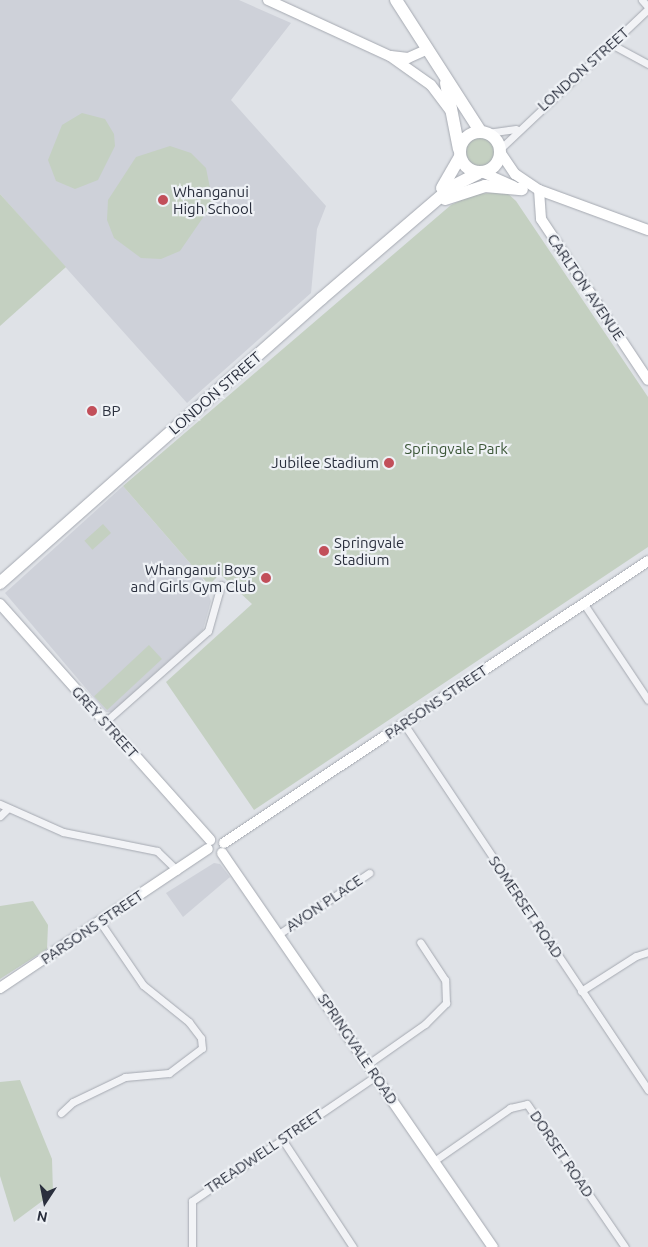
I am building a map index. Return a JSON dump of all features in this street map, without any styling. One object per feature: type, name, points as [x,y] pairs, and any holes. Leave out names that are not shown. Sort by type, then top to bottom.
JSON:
[{"type":"highway","points":[[396,0],[484,132],[500,151],[497,162],[481,173],[460,153],[454,115],[437,63]]},
{"type":"highway","points":[[460,153],[468,135],[484,132]]},
{"type":"highway","name":"LONDON STREET","points":[[432,205],[460,153]]},
{"type":"highway","name":"LONDON STREET","points":[[0,583],[432,205],[481,173]]},
{"type":"highway","points":[[432,205],[485,186],[522,189]]},
{"type":"main road","points":[[268,0],[390,56],[431,85],[454,115]]},
{"type":"main road","points":[[390,56],[408,58],[428,49]]},
{"type":"main road","points":[[500,151],[515,174],[539,190],[648,230]]},
{"type":"main road","points":[[481,173],[522,189],[539,190]]},
{"type":"main road","name":"CARLTON AVENUE","points":[[539,190],[541,219],[648,380]]},
{"type":"main road","name":"PARSONS STREET","points":[[223,848],[648,561]]},
{"type":"main road","name":"GREY STREET","points":[[0,604],[105,722],[209,845]]},
{"type":"main road","points":[[218,838],[223,848],[214,854],[209,845],[218,838]]},
{"type":"main road","name":"PARSONS STREET","points":[[0,988],[177,870],[209,845]]},
{"type":"main road","name":"SPRINGVALE ROAD","points":[[223,848],[279,934],[493,1247]]},
{"type":"street","points":[[642,0],[648,8]]},
{"type":"street","name":"LONDON STREET","points":[[500,151],[518,128],[648,8]]},
{"type":"street","points":[[611,44],[648,64]]},
{"type":"street","points":[[484,132],[518,128]]},
{"type":"street","points":[[105,722],[208,632],[221,585]]},
{"type":"street","points":[[584,604],[648,700]]},
{"type":"street","name":"SOMERSET ROAD","points":[[404,724],[648,1090]]},
{"type":"street","points":[[0,804],[63,832],[157,851],[177,870]]},
{"type":"street","points":[[0,816],[8,809]]},
{"type":"street","name":"AVON PLACE","points":[[279,934],[370,873]]},
{"type":"street","points":[[61,1113],[73,1102],[125,1077],[169,1073],[202,1048],[201,1038],[190,1022],[143,985],[100,922]]},
{"type":"street","points":[[368,1064],[426,1024],[446,1003],[445,980],[420,942]]},
{"type":"street","points":[[582,991],[636,956],[648,952]]},
{"type":"street","name":"TREADWELL STREET","points":[[192,1247],[192,1201],[376,1076]]},
{"type":"street","name":"DORSET ROAD","points":[[434,1161],[510,1108],[527,1104],[625,1247]]},
{"type":"street","points":[[282,1140],[353,1247]]},
{"type":"shaded area","name":"Whanganui High School","points":[[0,0],[239,0],[291,23],[231,100],[326,206],[317,229],[311,293],[187,403],[0,194]]},
{"type":"shaded area","points":[[123,486],[202,577],[211,601],[203,630],[112,712],[106,712],[5,593]]},
{"type":"shaded area","points":[[214,863],[220,864],[230,877],[183,917],[166,893]]},
{"type":"green space","points":[[82,113],[105,119],[114,134],[115,146],[98,180],[75,189],[56,181],[48,160],[62,125]]},
{"type":"green space","points":[[480,136],[486,137],[491,141],[495,146],[495,158],[491,163],[486,167],[480,168],[474,167],[469,163],[465,158],[464,152],[465,146],[469,141],[474,137]]},
{"type":"green space","points":[[170,146],[191,153],[206,168],[213,203],[180,251],[161,259],[141,258],[114,238],[107,220],[108,200],[136,157]]},
{"type":"green space","name":"Springvale Park","points":[[506,192],[516,201],[648,397],[648,547],[254,810],[166,682],[252,604],[220,574],[209,585],[123,486],[451,205],[474,194]]},
{"type":"green space","points":[[0,194],[66,267],[0,326]]},
{"type":"green space","points":[[103,524],[111,533],[92,550],[84,541]]},
{"type":"green space","points":[[149,645],[162,659],[107,710],[94,696]]},
{"type":"green space","points":[[33,901],[48,925],[47,949],[0,979],[0,906]]},
{"type":"green space","points":[[20,1080],[52,1159],[53,1193],[14,1222],[0,1176],[0,1082]]},
{"type":"place","name":"Whanganui High School","points":[[163,200]]},
{"type":"place","name":"BP","points":[[92,411]]},
{"type":"place","name":"Jubilee Stadium","points":[[389,463]]},
{"type":"place","name":"Springvale Stadium","points":[[324,551]]},
{"type":"place","name":"Whanganui Boys and Girls Gym Club","points":[[266,578]]}]
